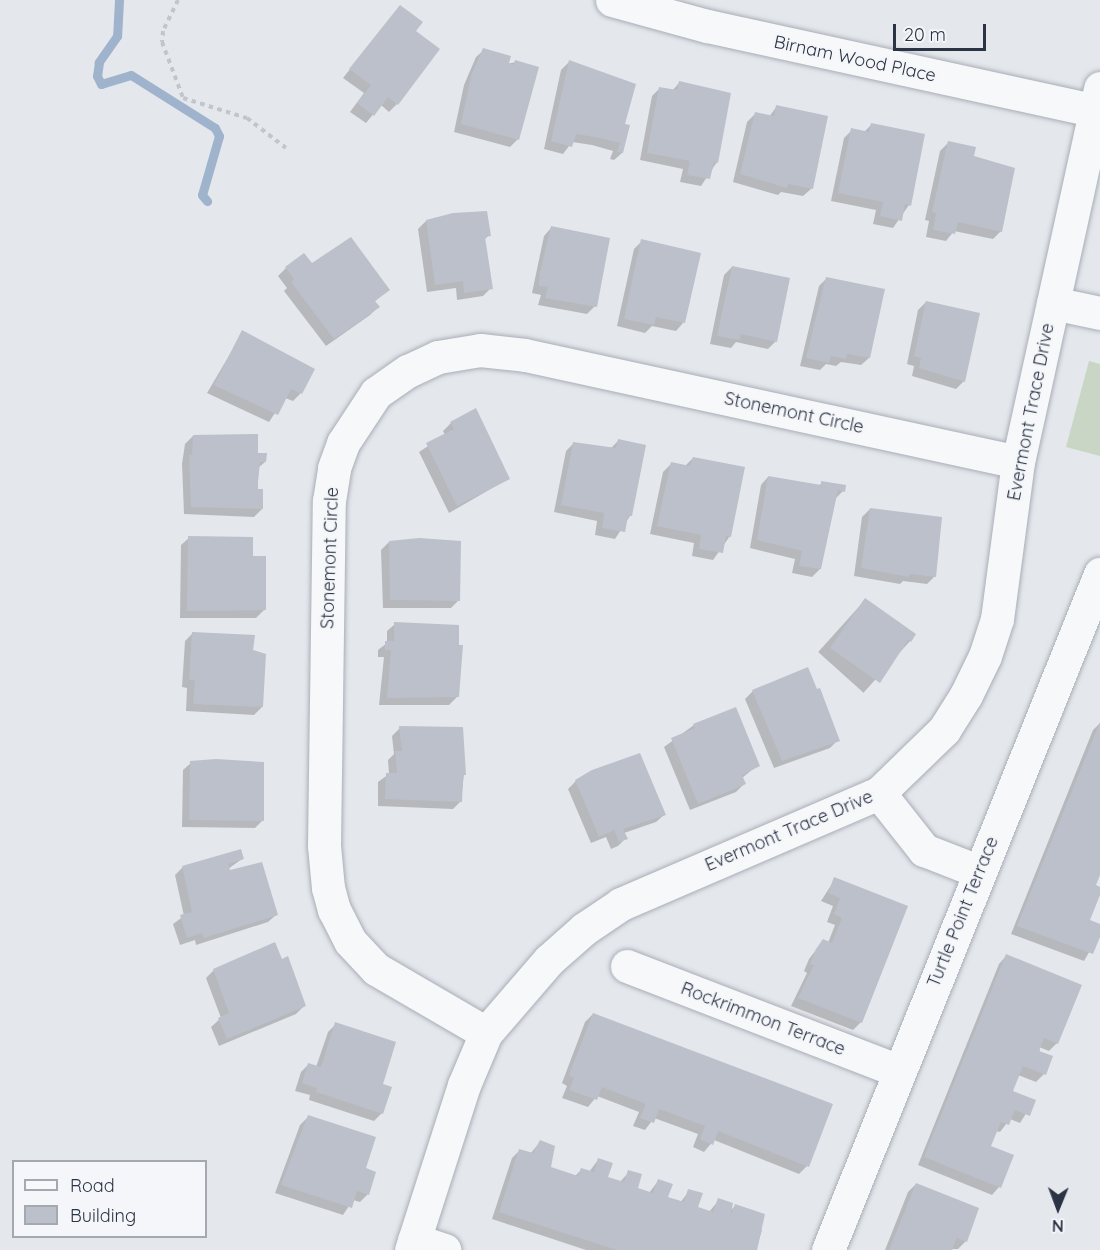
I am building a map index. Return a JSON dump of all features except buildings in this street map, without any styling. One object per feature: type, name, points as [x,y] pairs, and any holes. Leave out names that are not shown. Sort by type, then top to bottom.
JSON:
[{"type":"street","name":"Birnam Wood Place","points":[[612,0],[707,26],[1098,104]]},
{"type":"street","name":"Evermont Trace Drive","points":[[423,1247],[464,1085],[486,1033],[549,960],[584,928],[621,904],[879,793],[944,730],[985,656],[1004,577],[1018,462],[1098,104]]},
{"type":"street","points":[[1053,303],[1100,313]]},
{"type":"street","name":"Stonemont Circle","points":[[486,1033],[376,969],[350,940],[334,910],[328,888],[324,846],[329,501],[334,468],[343,443],[376,393],[408,371],[438,357],[480,350],[525,355],[1018,462]]},
{"type":"street","name":"Turtle Point Terrace","points":[[828,1250],[978,871],[1100,574]]},
{"type":"street","points":[[879,793],[924,850],[978,871]]},
{"type":"street","name":"Rockrimmon Terrace","points":[[627,966],[899,1071]]},
{"type":"path","points":[[178,0],[162,42],[183,98],[247,118],[286,148]]},
{"type":"green space","points":[[1089,361],[1100,364],[1100,456],[1066,447]]},
{"type":"waterway","points":[[119,0],[117,36],[99,62],[97,76],[101,84],[131,75],[215,128],[219,136],[202,195],[207,201]]}]
